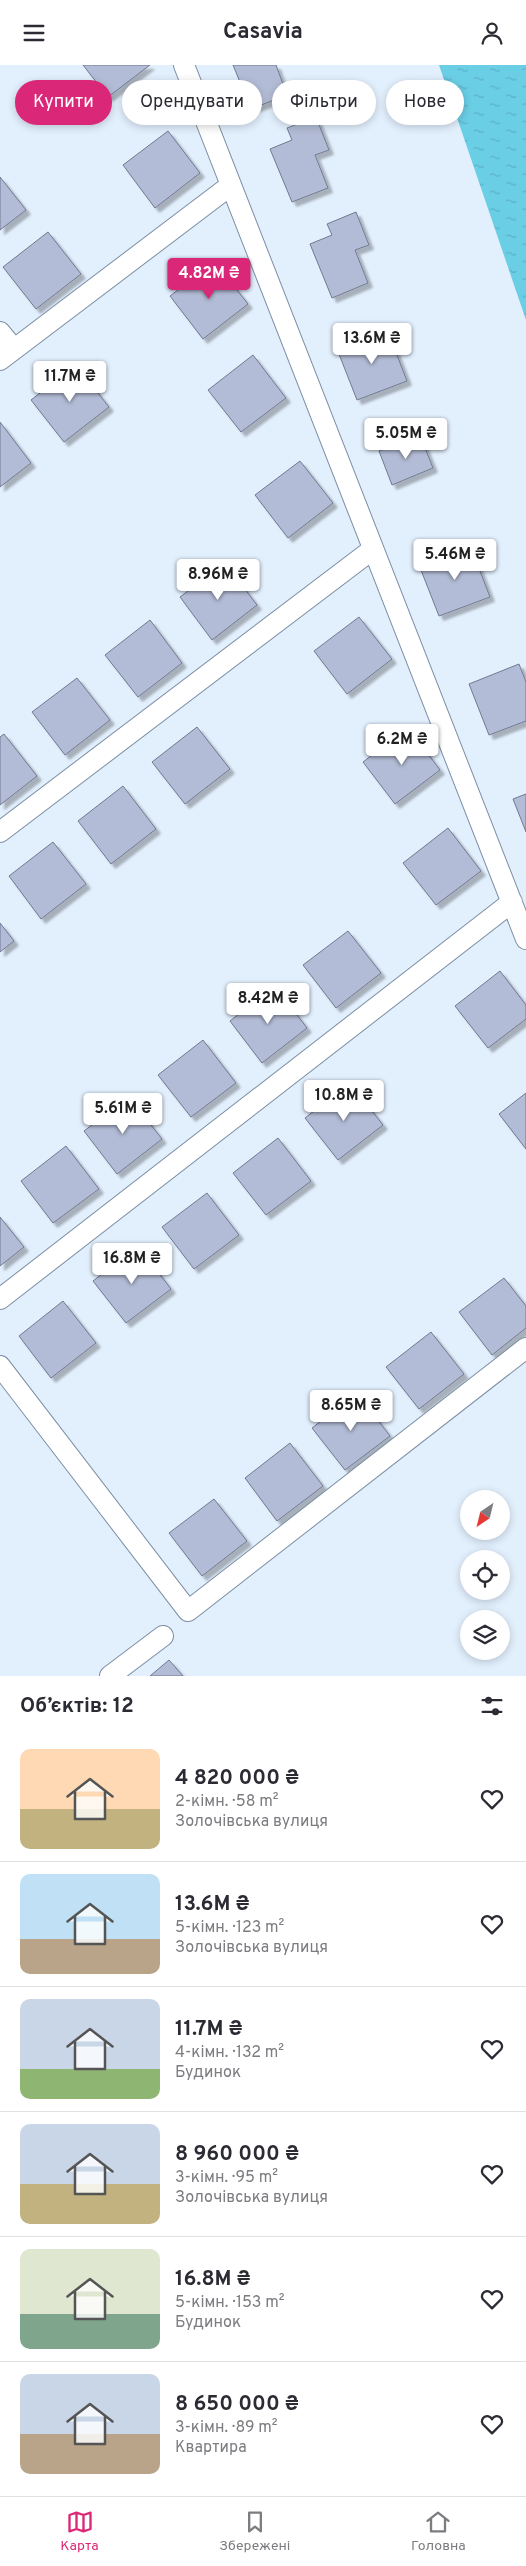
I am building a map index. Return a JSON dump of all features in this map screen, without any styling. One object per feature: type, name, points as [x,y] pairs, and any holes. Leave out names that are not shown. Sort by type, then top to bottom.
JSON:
[{"type":"street","points":[[184,65],[526,939]]},
{"type":"street","points":[[0,332],[7,354],[231,185]]},
{"type":"street","points":[[0,832],[373,549]]},
{"type":"street","points":[[0,1299],[512,902]]},
{"type":"street","points":[[0,1366],[188,1611],[526,1348]]},
{"type":"street","points":[[110,1676],[163,1636]]},
{"type":"water","points":[[439,65],[526,65],[526,320],[459,125],[464,125],[464,80],[444,80]]},
{"type":"building","points":[[83,65],[150,65],[130,80],[122,80],[122,86],[112,94],[112,80],[95,80]]},
{"type":"building","points":[[233,65],[276,65],[282,80],[272,80],[272,101],[262,105],[262,80],[239,80]]},
{"type":"building","points":[[295,125],[319,125],[329,150],[315,155],[328,188],[292,202],[270,149],[292,140],[287,128]]},
{"type":"building","points":[[168,131],[200,173],[155,208],[123,165]]},
{"type":"building","points":[[0,177],[26,210],[0,230]]},
{"type":"building","points":[[356,212],[369,245],[355,250],[368,283],[332,298],[310,244],[332,235],[327,224]]},
{"type":"building","points":[[48,232],[81,274],[36,309],[3,267]]},
{"type":"building","points":[[215,262],[248,304],[203,339],[170,296]]},
{"type":"building","points":[[387,329],[407,381],[357,400],[337,349]]},
{"type":"building","points":[[253,355],[286,398],[241,432],[208,390]]},
{"type":"building","points":[[76,365],[109,407],[64,442],[31,400]]},
{"type":"building","points":[[0,422],[31,463],[0,487]]},
{"type":"building","points":[[420,435],[433,468],[392,485],[379,451]]},
{"type":"building","points":[[300,461],[333,503],[288,538],[255,495]]},
{"type":"building","points":[[470,545],[490,597],[439,616],[419,565]]},
{"type":"building","points":[[225,563],[257,605],[212,640],[180,597]]},
{"type":"building","points":[[359,617],[392,659],[347,694],[314,651]]},
{"type":"building","points":[[150,620],[182,663],[138,697],[105,655]]},
{"type":"building","points":[[519,664],[526,682],[526,721],[489,735],[469,684]]},
{"type":"building","points":[[77,678],[110,720],[65,755],[32,712]]},
{"type":"building","points":[[197,727],[230,769],[185,804],[152,762]]},
{"type":"building","points":[[408,727],[440,770],[395,804],[363,762]]},
{"type":"building","points":[[4,734],[37,776],[0,805],[0,737]]},
{"type":"building","points":[[123,786],[156,829],[111,864],[78,821]]},
{"type":"building","points":[[526,794],[526,832],[513,799]]},
{"type":"building","points":[[448,828],[481,871],[436,905],[403,863]]},
{"type":"building","points":[[53,842],[86,884],[41,919],[9,876]]},
{"type":"building","points":[[0,923],[14,941],[0,952]]},
{"type":"building","points":[[348,931],[381,973],[336,1008],[303,965]]},
{"type":"building","points":[[500,971],[526,1005],[526,1019],[488,1048],[455,1006]]},
{"type":"building","points":[[275,986],[307,1028],[262,1063],[230,1021]]},
{"type":"building","points":[[203,1040],[236,1083],[191,1117],[158,1075]]},
{"type":"building","points":[[350,1083],[383,1125],[338,1160],[305,1118]]},
{"type":"building","points":[[526,1093],[526,1149],[499,1114]]},
{"type":"building","points":[[129,1097],[162,1139],[117,1174],[84,1131]]},
{"type":"building","points":[[278,1138],[311,1181],[266,1215],[233,1173]]},
{"type":"building","points":[[66,1146],[99,1189],[53,1223],[21,1181]]},
{"type":"building","points":[[207,1193],[239,1235],[194,1269],[162,1227]]},
{"type":"building","points":[[0,1217],[24,1247],[0,1266]]},
{"type":"building","points":[[138,1246],[171,1289],[126,1323],[93,1281]]},
{"type":"building","points":[[504,1278],[526,1306],[526,1328],[492,1355],[459,1312]]},
{"type":"building","points":[[63,1301],[96,1343],[51,1378],[19,1336]]},
{"type":"building","points":[[431,1332],[464,1374],[419,1409],[386,1367]]},
{"type":"building","points":[[357,1393],[390,1436],[345,1470],[312,1428]]},
{"type":"building","points":[[290,1443],[323,1486],[277,1521],[245,1478]]},
{"type":"building","points":[[214,1499],[247,1541],[202,1576],[169,1533]]},
{"type":"building","points":[[169,1660],[183,1676],[150,1676]]}]
